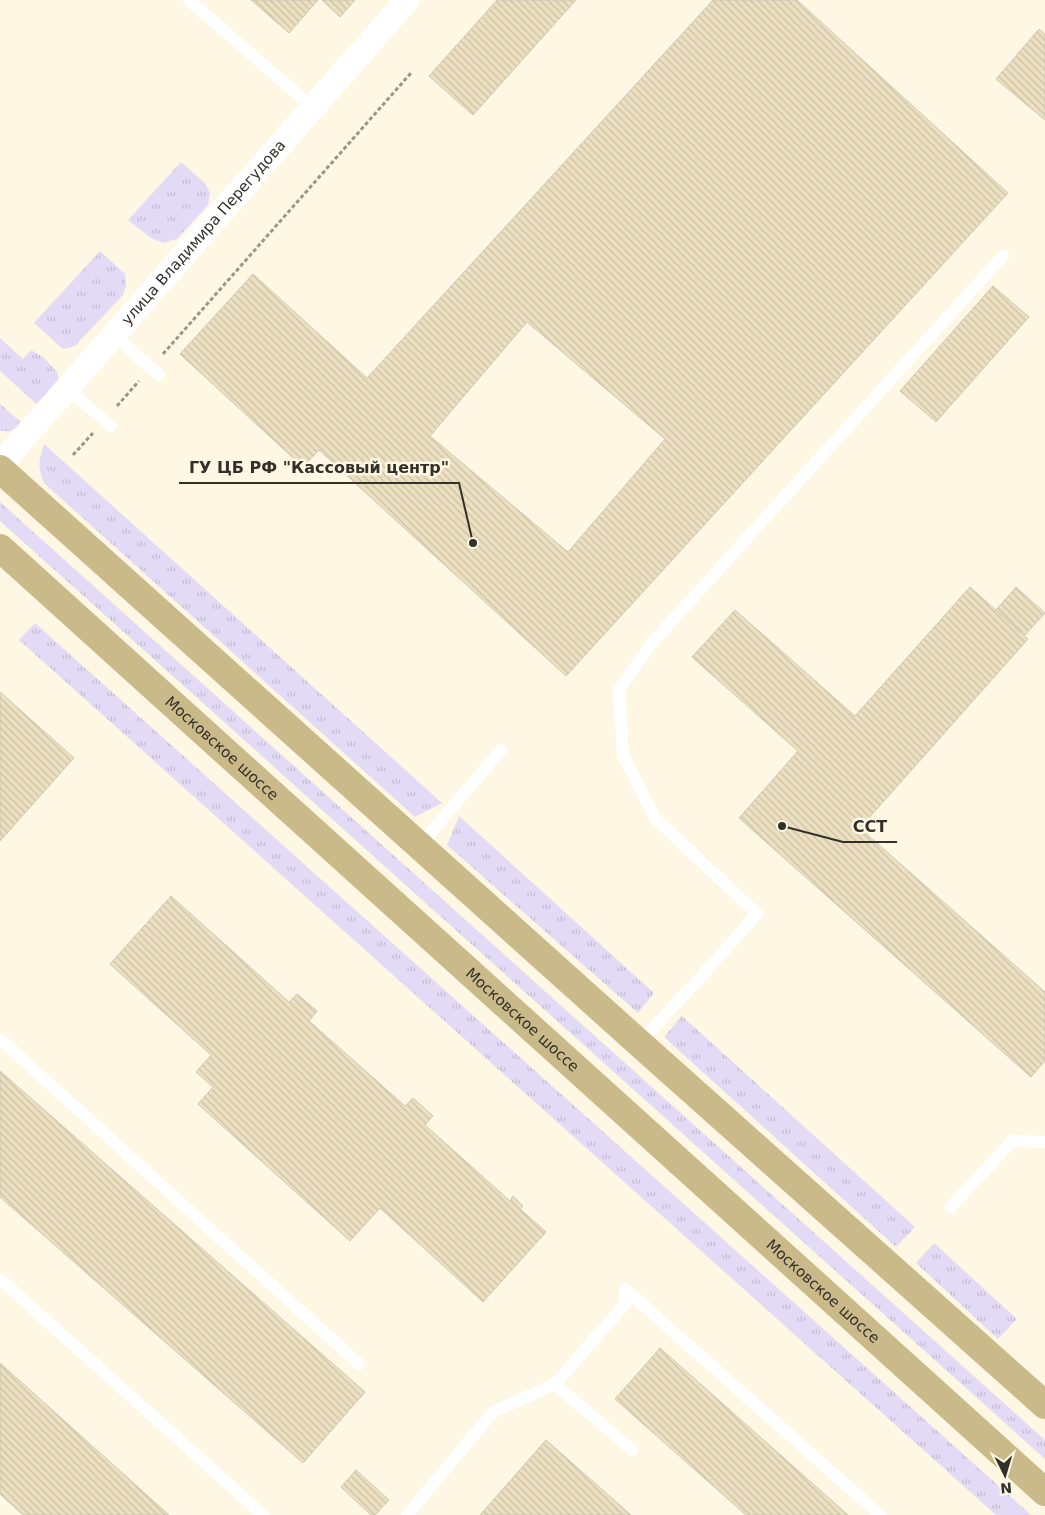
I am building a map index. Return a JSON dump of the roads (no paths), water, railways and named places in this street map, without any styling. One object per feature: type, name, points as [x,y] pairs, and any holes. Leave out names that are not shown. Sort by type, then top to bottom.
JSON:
[{"type":"main road","points":[[0,469],[638,1043],[1045,1405]]},
{"type":"main road","name":"Московское шоссе","points":[[0,548],[1045,1492]]},
{"type":"street","name":"улица Владимира Перегудова","points":[[0,465],[407,0]]},
{"type":"lane","points":[[189,0],[313,108]]},
{"type":"lane","points":[[638,1043],[757,914],[655,818],[623,756],[619,690],[651,644],[1003,256]]},
{"type":"lane","points":[[114,335],[159,375]]},
{"type":"lane","points":[[67,389],[111,426]]},
{"type":"lane","points":[[419,846],[501,750]]},
{"type":"lane","points":[[0,1039],[359,1364]]},
{"type":"lane","points":[[951,1207],[1012,1142],[1045,1142]]},
{"type":"lane","points":[[0,1279],[263,1515]]},
{"type":"lane","points":[[407,1515],[493,1412],[555,1384],[625,1304],[624,1289],[880,1515]]},
{"type":"lane","points":[[555,1384],[632,1450]]},
{"type":"place","name":"ГУ ЦБ РФ \"Кассовый центр\"","points":[[473,543]]},
{"type":"place","name":"ССТ","points":[[782,826]]}]
